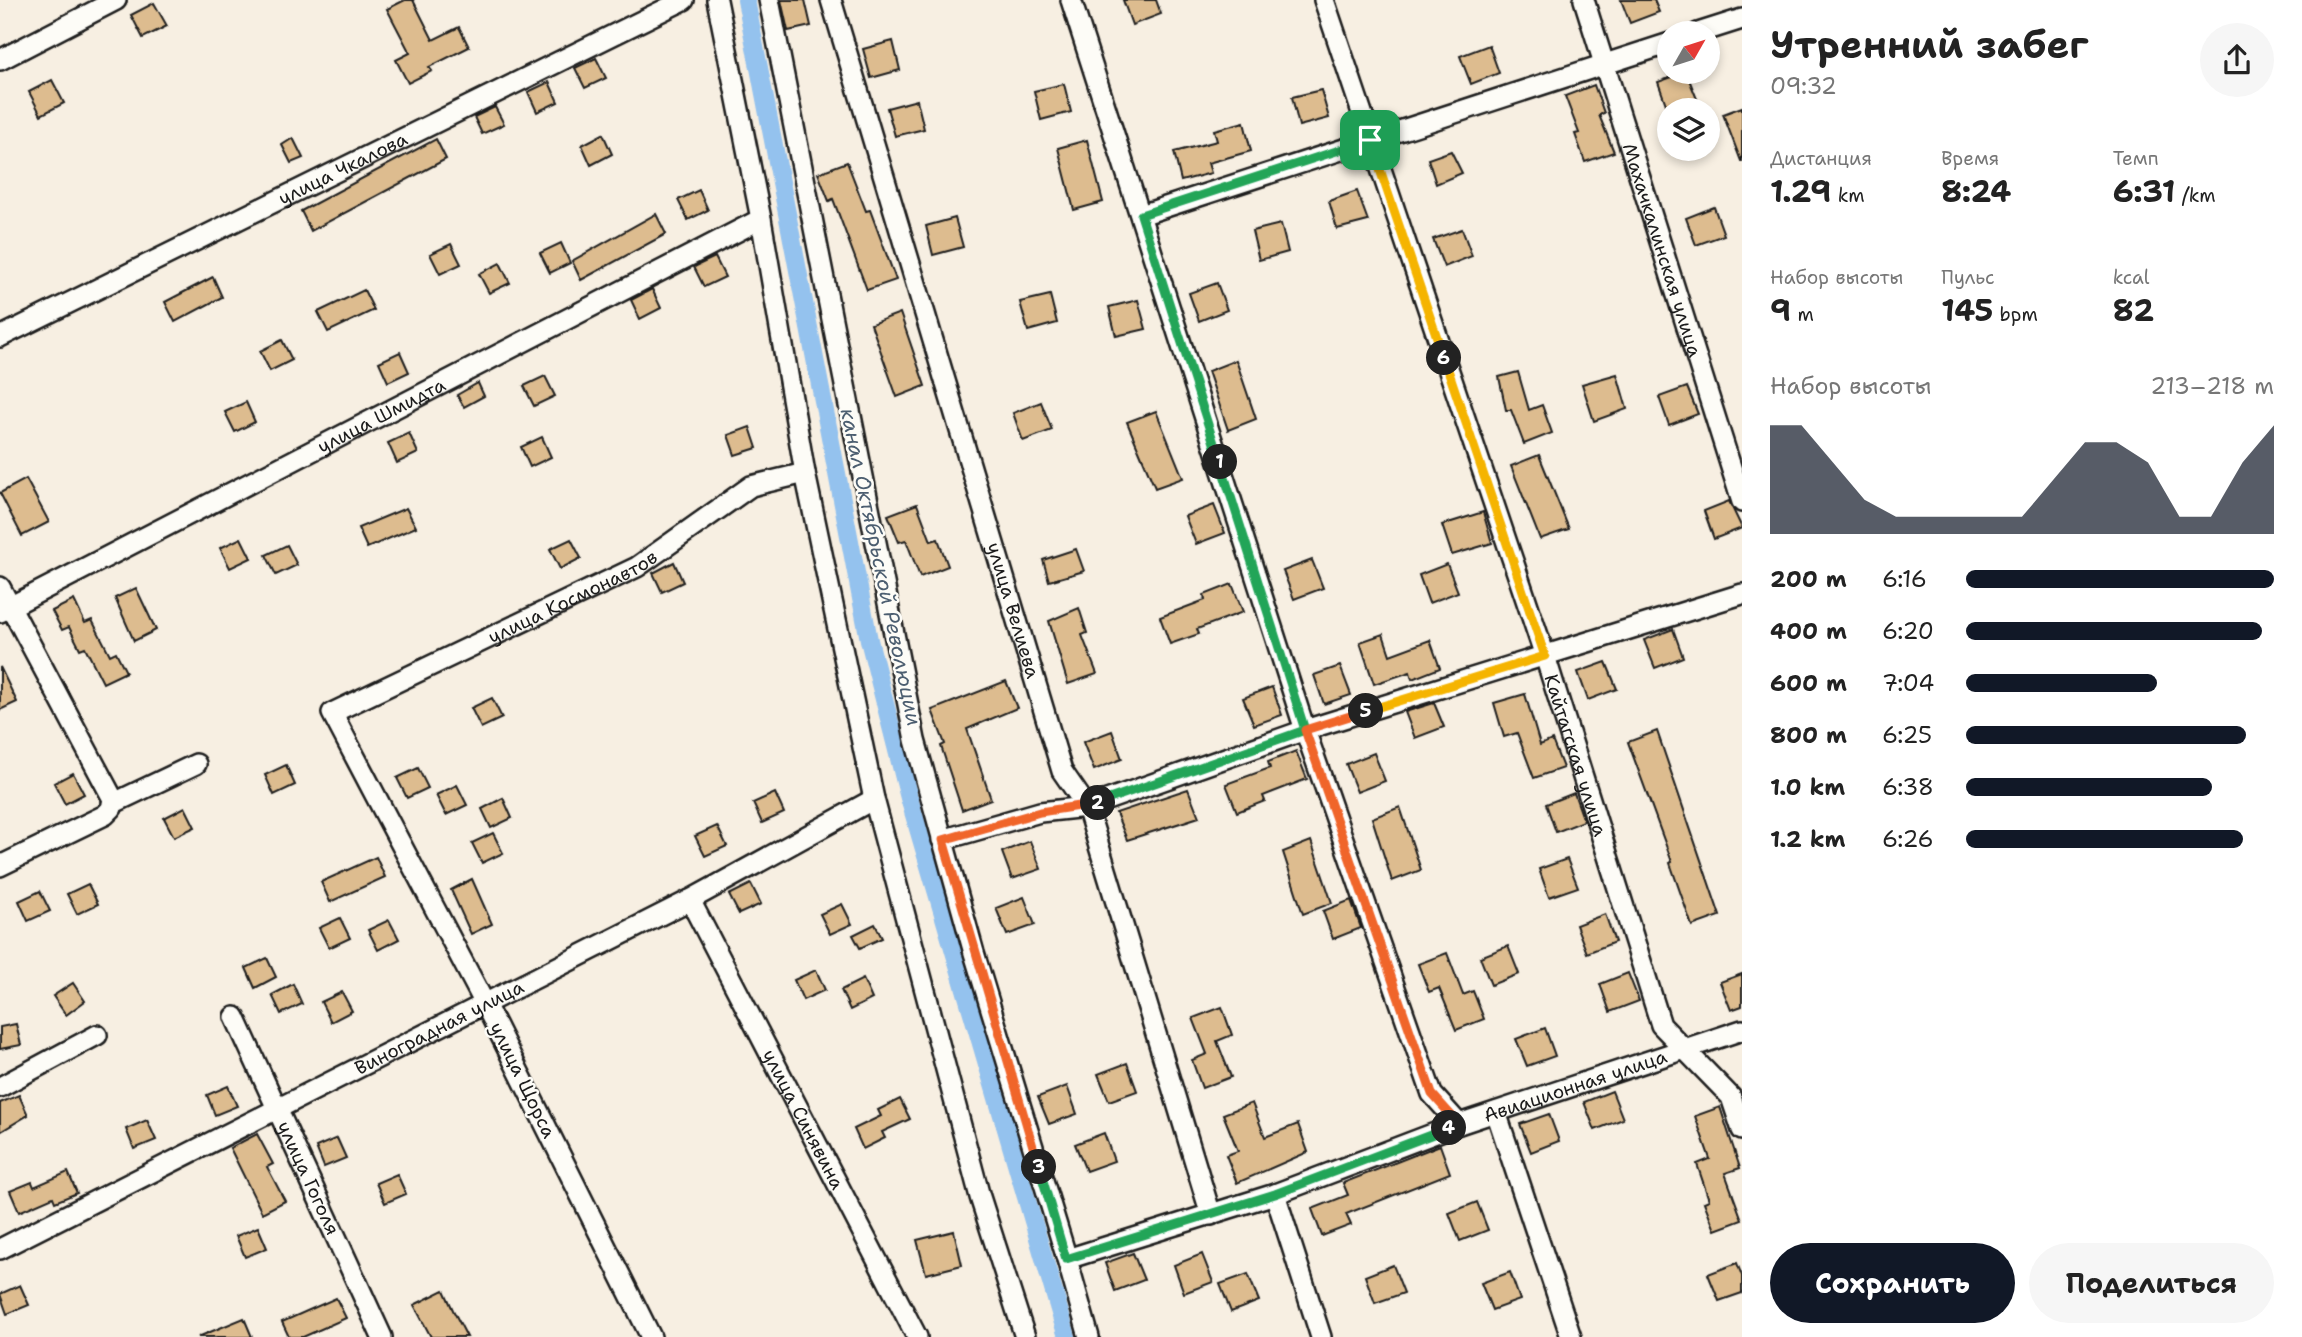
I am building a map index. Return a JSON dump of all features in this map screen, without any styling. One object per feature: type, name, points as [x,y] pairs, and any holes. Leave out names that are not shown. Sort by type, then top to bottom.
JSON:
[{"type":"street","points":[[0,60],[116,0]]},
{"type":"street","name":"улица Чкалова","points":[[0,337],[684,0]]},
{"type":"street","points":[[717,0],[761,219],[805,473],[874,799],[980,1197],[1025,1337]]},
{"type":"street","points":[[769,0],[909,713],[943,840],[1089,1337]]},
{"type":"street","name":"улица Велиева","points":[[831,0],[1062,771],[1087,807],[1211,1215]]},
{"type":"street","points":[[1071,0],[1305,730],[1432,1094],[1459,1124]]},
{"type":"street","name":"Кайтагская улица","points":[[1324,0],[1545,656],[1661,1025],[1731,1097],[1742,1130]]},
{"type":"street","name":"Махачкалинская улица","points":[[1584,0],[1742,502]]},
{"type":"street","points":[[1720,26],[1742,19]]},
{"type":"street","points":[[1141,215],[1657,47]]},
{"type":"street","name":"улица Шмидта","points":[[6,610],[761,219]]},
{"type":"street","name":"улица Космонавтов","points":[[332,713],[637,567],[751,486],[805,473]]},
{"type":"street","points":[[0,587],[6,610],[113,799],[108,810]]},
{"type":"street","points":[[943,840],[1040,812],[1087,807],[1305,730],[1742,594]]},
{"type":"street","name":"улица Щорса","points":[[332,713],[484,1002],[651,1337]]},
{"type":"street","points":[[0,866],[196,764]]},
{"type":"street","name":"Виноградная улица","points":[[0,1249],[690,900],[874,799]]},
{"type":"street","name":"улица Синявина","points":[[690,900],[917,1337]]},
{"type":"street","name":"улица Гоголя","points":[[235,1017],[279,1107],[378,1336]]},
{"type":"street","name":"Авиационная улица","points":[[1066,1259],[1275,1194],[1459,1124],[1742,1030]]},
{"type":"street","points":[[0,1087],[97,1035]]},
{"type":"street","points":[[1496,1112],[1571,1337]]},
{"type":"street","points":[[1275,1194],[1321,1337]]},
{"type":"building","points":[[405,0],[413,0],[433,40],[459,27],[469,47],[429,67],[432,71],[408,83],[396,60],[410,53],[387,9]]},
{"type":"building","points":[[781,0],[805,0],[811,26],[788,31]]},
{"type":"building","points":[[1123,0],[1156,0],[1161,14],[1132,25]]},
{"type":"building","points":[[1621,0],[1654,0],[1659,12],[1630,23]]},
{"type":"building","points":[[154,3],[167,26],[143,38],[131,15]]},
{"type":"building","points":[[893,41],[900,70],[871,78],[863,49]]},
{"type":"building","points":[[1489,45],[1499,73],[1471,84],[1460,56]]},
{"type":"building","points":[[596,58],[606,78],[585,88],[575,68]]},
{"type":"building","points":[[52,80],[64,103],[41,115],[29,92]]},
{"type":"building","points":[[549,82],[558,102],[537,112],[528,92]]},
{"type":"building","points":[[1064,84],[1071,112],[1041,120],[1034,91]]},
{"type":"building","points":[[1659,84],[1691,84],[1697,98],[1664,98]]},
{"type":"building","points":[[1594,85],[1604,113],[1599,115],[1614,152],[1585,162],[1575,134],[1579,133],[1565,96]]},
{"type":"building","points":[[1321,90],[1329,118],[1299,126],[1292,97]]},
{"type":"building","points":[[917,100],[924,129],[895,136],[887,108]]},
{"type":"building","points":[[495,107],[504,124],[482,134],[474,117]]},
{"type":"building","points":[[1742,107],[1742,161],[1741,161],[1723,114]]},
{"type":"building","points":[[1244,122],[1251,151],[1208,163],[1211,173],[1181,181],[1174,152],[1217,141],[1214,130]]},
{"type":"building","points":[[603,134],[612,154],[591,165],[582,145]]},
{"type":"building","points":[[293,138],[303,158],[291,163],[282,145]]},
{"type":"building","points":[[436,139],[446,159],[311,231],[301,211]]},
{"type":"building","points":[[1087,140],[1103,202],[1074,210],[1058,148]]},
{"type":"building","points":[[1451,151],[1462,173],[1436,184],[1428,159]]},
{"type":"building","points":[[847,162],[866,211],[870,210],[896,280],[867,290],[833,199],[829,201],[818,173]]},
{"type":"building","points":[[699,190],[708,210],[688,220],[678,200]]},
{"type":"building","points":[[1357,191],[1368,221],[1337,229],[1329,201]]},
{"type":"building","points":[[1714,207],[1724,235],[1696,245],[1686,218]]},
{"type":"building","points":[[656,214],[666,234],[581,280],[572,261]]},
{"type":"building","points":[[955,218],[963,247],[933,255],[926,226]]},
{"type":"building","points":[[1281,224],[1288,252],[1259,260],[1252,231]]},
{"type":"building","points":[[1462,229],[1472,256],[1444,267],[1433,239]]},
{"type":"building","points":[[561,243],[570,263],[550,273],[540,253]]},
{"type":"building","points":[[451,244],[461,264],[440,274],[430,254]]},
{"type":"building","points":[[715,257],[725,277],[704,287],[694,267]]},
{"type":"building","points":[[500,263],[510,283],[489,293],[479,274]]},
{"type":"building","points":[[213,277],[222,297],[175,322],[165,302]]},
{"type":"building","points":[[1217,283],[1227,310],[1199,321],[1189,293]]},
{"type":"building","points":[[652,289],[661,308],[640,319],[631,300]]},
{"type":"building","points":[[364,290],[374,310],[328,332],[318,312]]},
{"type":"building","points":[[1050,295],[1057,323],[1028,331],[1020,302]]},
{"type":"building","points":[[1138,300],[1146,329],[1116,336],[1109,307]]},
{"type":"building","points":[[900,313],[925,386],[897,397],[871,324]]},
{"type":"building","points":[[282,340],[292,360],[270,371],[260,351]]},
{"type":"building","points":[[400,352],[409,372],[388,382],[379,362]]},
{"type":"building","points":[[1236,360],[1256,419],[1228,430],[1208,371]]},
{"type":"building","points":[[1518,372],[1529,410],[1542,405],[1552,433],[1524,444],[1511,410],[1506,410],[1499,377]]},
{"type":"building","points":[[1617,374],[1627,409],[1594,421],[1582,384]]},
{"type":"building","points":[[545,376],[555,396],[534,406],[524,386]]},
{"type":"building","points":[[478,383],[484,396],[464,407],[457,395]]},
{"type":"building","points":[[1687,387],[1698,414],[1669,425],[1659,397]]},
{"type":"building","points":[[246,402],[255,422],[235,432],[225,412]]},
{"type":"building","points":[[1041,402],[1052,430],[1023,441],[1013,413]]},
{"type":"building","points":[[1156,411],[1183,478],[1155,488],[1127,422]]},
{"type":"building","points":[[750,427],[757,448],[735,455],[728,435]]},
{"type":"building","points":[[409,433],[418,453],[397,463],[388,443]]},
{"type":"building","points":[[542,437],[551,457],[530,467],[521,447]]},
{"type":"building","points":[[1539,455],[1569,529],[1540,539],[1511,466]]},
{"type":"building","points":[[26,479],[49,522],[22,536],[0,493]]},
{"type":"building","points":[[1729,501],[1742,528],[1714,539],[1704,511]]},
{"type":"building","points":[[917,504],[931,541],[938,539],[948,566],[920,577],[906,540],[899,542],[888,515]]},
{"type":"building","points":[[1214,505],[1225,533],[1196,544],[1185,516]]},
{"type":"building","points":[[406,508],[416,527],[367,548],[358,528]]},
{"type":"building","points":[[1483,512],[1492,543],[1452,555],[1442,525]]},
{"type":"building","points":[[241,538],[251,558],[230,568],[220,548]]},
{"type":"building","points":[[571,539],[581,558],[560,569],[550,549]]},
{"type":"building","points":[[287,545],[297,565],[276,575],[266,555]]},
{"type":"building","points":[[1076,549],[1084,571],[1049,581],[1043,560]]},
{"type":"building","points":[[1312,560],[1323,588],[1294,599],[1283,571]]},
{"type":"building","points":[[674,562],[683,582],[662,592],[653,573]]},
{"type":"building","points":[[1447,564],[1458,592],[1429,603],[1419,575]]},
{"type":"building","points":[[1232,584],[1243,612],[1197,629],[1199,634],[1170,644],[1160,617],[1205,600],[1204,595]]},
{"type":"building","points":[[136,588],[156,630],[134,641],[115,598]]},
{"type":"building","points":[[74,600],[85,623],[92,620],[110,655],[116,652],[126,672],[103,683],[85,647],[80,649],[69,627],[62,630],[52,611]]},
{"type":"building","points":[[1079,608],[1087,633],[1082,635],[1097,674],[1068,684],[1049,621]]},
{"type":"building","points":[[1673,629],[1683,657],[1655,668],[1644,640]]},
{"type":"building","points":[[1383,634],[1390,655],[1430,640],[1440,668],[1412,679],[1410,672],[1374,684],[1360,642]]},
{"type":"building","points":[[1606,662],[1617,689],[1588,700],[1578,672]]},
{"type":"building","points":[[1340,666],[1351,695],[1324,704],[1314,675]]},
{"type":"building","points":[[0,667],[17,702],[0,710]]},
{"type":"building","points":[[1006,681],[1017,708],[967,729],[991,799],[962,810],[941,746],[945,744],[932,710]]},
{"type":"building","points":[[1272,687],[1282,715],[1254,725],[1243,698]]},
{"type":"building","points":[[1525,694],[1540,745],[1552,740],[1563,768],[1534,778],[1517,733],[1504,737],[1494,703]]},
{"type":"building","points":[[492,698],[502,718],[481,728],[471,708]]},
{"type":"building","points":[[1434,703],[1444,727],[1415,738],[1405,712]]},
{"type":"building","points":[[1112,731],[1122,759],[1094,770],[1083,742]]},
{"type":"building","points":[[1657,731],[1720,916],[1692,926],[1670,863],[1672,862],[1628,742]]},
{"type":"building","points":[[1296,751],[1307,779],[1263,796],[1265,801],[1237,812],[1226,784],[1270,768],[1268,762]]},
{"type":"building","points":[[1374,753],[1385,781],[1357,792],[1346,764]]},
{"type":"building","points":[[286,765],[295,785],[274,795],[265,775]]},
{"type":"building","points":[[418,768],[428,788],[407,798],[397,778]]},
{"type":"building","points":[[73,773],[84,794],[65,804],[54,783]]},
{"type":"building","points":[[457,785],[467,805],[446,815],[436,795]]},
{"type":"building","points":[[1188,789],[1199,817],[1127,840],[1116,813]]},
{"type":"building","points":[[775,793],[784,813],[762,823],[753,803]]},
{"type":"building","points":[[1574,793],[1584,821],[1556,832],[1546,804]]},
{"type":"building","points":[[503,798],[512,818],[491,828],[482,809]]},
{"type":"building","points":[[185,807],[195,827],[174,837],[164,818]]},
{"type":"building","points":[[1400,807],[1421,870],[1392,881],[1372,818]]},
{"type":"building","points":[[717,826],[727,846],[705,856],[695,836]]},
{"type":"building","points":[[493,833],[503,853],[482,863],[472,843]]},
{"type":"building","points":[[1030,841],[1041,869],[1012,879],[1002,852]]},
{"type":"building","points":[[1311,841],[1332,903],[1303,914],[1283,852]]},
{"type":"building","points":[[376,857],[385,877],[330,902],[321,882]]},
{"type":"building","points":[[1567,859],[1578,887],[1549,897],[1539,869]]},
{"type":"building","points":[[472,879],[492,924],[471,934],[451,890]]},
{"type":"building","points":[[88,884],[98,904],[77,914],[67,894]]},
{"type":"building","points":[[751,884],[761,904],[739,914],[729,895]]},
{"type":"building","points":[[40,891],[50,911],[28,921],[19,901]]},
{"type":"building","points":[[1024,897],[1035,925],[1007,935],[996,908]]},
{"type":"building","points":[[1351,900],[1361,928],[1333,939],[1323,911]]},
{"type":"building","points":[[842,904],[852,924],[830,934],[820,914]]},
{"type":"building","points":[[1605,914],[1615,942],[1587,953],[1576,925]]},
{"type":"building","points":[[340,918],[350,938],[329,948],[319,928]]},
{"type":"building","points":[[389,920],[399,939],[378,950],[368,930]]},
{"type":"building","points":[[875,924],[882,938],[860,948],[853,935]]},
{"type":"building","points":[[1508,946],[1519,974],[1491,985],[1480,957]]},
{"type":"building","points":[[1447,953],[1463,995],[1473,991],[1484,1019],[1456,1030],[1439,988],[1429,992],[1418,964]]},
{"type":"building","points":[[267,958],[276,977],[255,988],[246,968]]},
{"type":"building","points":[[816,970],[825,990],[803,1000],[794,980]]},
{"type":"building","points":[[1628,973],[1639,1001],[1610,1012],[1600,984]]},
{"type":"building","points":[[1742,974],[1742,1006],[1731,1010],[1720,982]]},
{"type":"building","points":[[863,979],[872,999],[850,1010],[841,990]]},
{"type":"building","points":[[73,983],[85,1001],[66,1015],[53,996]]},
{"type":"building","points":[[293,984],[302,1004],[281,1014],[272,995]]},
{"type":"building","points":[[342,992],[352,1011],[331,1022],[321,1002]]},
{"type":"building","points":[[1222,1007],[1232,1035],[1217,1041],[1231,1077],[1202,1088],[1192,1060],[1207,1054],[1193,1018]]},
{"type":"building","points":[[16,1024],[21,1045],[0,1049],[0,1027]]},
{"type":"building","points":[[1545,1028],[1555,1056],[1527,1066],[1516,1039]]},
{"type":"building","points":[[1127,1063],[1137,1091],[1109,1101],[1098,1074]]},
{"type":"building","points":[[228,1086],[237,1106],[215,1115],[207,1095]]},
{"type":"building","points":[[1067,1086],[1077,1114],[1049,1124],[1038,1097]]},
{"type":"building","points":[[1612,1091],[1623,1119],[1595,1130],[1584,1102]]},
{"type":"building","points":[[19,1095],[28,1115],[0,1132],[0,1103]]},
{"type":"building","points":[[900,1099],[910,1119],[882,1132],[885,1138],[863,1149],[854,1129],[881,1116],[878,1110]]},
{"type":"building","points":[[1252,1103],[1265,1137],[1298,1124],[1308,1152],[1237,1183],[1226,1155],[1238,1151],[1223,1114]]},
{"type":"building","points":[[1720,1107],[1740,1168],[1725,1173],[1742,1220],[1715,1230],[1704,1202],[1709,1200],[1697,1164],[1710,1159],[1695,1116]]},
{"type":"building","points":[[1549,1114],[1559,1141],[1531,1152],[1520,1124]]},
{"type":"building","points":[[147,1120],[156,1140],[134,1149],[126,1129]]},
{"type":"building","points":[[1104,1133],[1114,1161],[1086,1171],[1075,1144]]},
{"type":"building","points":[[257,1134],[273,1164],[267,1167],[285,1201],[262,1213],[230,1148]]},
{"type":"building","points":[[337,1138],[346,1158],[324,1167],[316,1147]]},
{"type":"building","points":[[1440,1145],[1450,1173],[1346,1214],[1351,1225],[1322,1236],[1312,1209],[1348,1195],[1343,1183]]},
{"type":"building","points":[[68,1172],[77,1193],[55,1202],[53,1197],[19,1212],[10,1191],[32,1182],[34,1187]]},
{"type":"building","points":[[397,1174],[406,1194],[385,1203],[376,1183]]},
{"type":"building","points":[[1477,1202],[1488,1230],[1460,1241],[1449,1213]]},
{"type":"building","points":[[258,1227],[267,1248],[245,1257],[236,1236]]},
{"type":"building","points":[[954,1231],[962,1265],[926,1274],[917,1240]]},
{"type":"building","points":[[1133,1253],[1144,1280],[1115,1291],[1105,1263]]},
{"type":"building","points":[[1202,1254],[1213,1282],[1184,1293],[1174,1265]]},
{"type":"building","points":[[1737,1263],[1742,1276],[1742,1293],[1719,1301],[1708,1274]]},
{"type":"building","points":[[1393,1265],[1404,1293],[1375,1303],[1365,1276]]},
{"type":"building","points":[[1510,1272],[1520,1300],[1492,1310],[1481,1283]]},
{"type":"building","points":[[1248,1274],[1259,1301],[1231,1312],[1220,1284]]},
{"type":"building","points":[[20,1285],[29,1305],[7,1314],[0,1294]]},
{"type":"building","points":[[444,1290],[467,1337],[431,1337],[414,1305]]},
{"type":"building","points":[[336,1298],[346,1318],[303,1337],[289,1337],[282,1322]]},
{"type":"building","points":[[244,1318],[252,1337],[198,1337]]},
{"type":"waterway","name":"канал Октябрьской Революции","points":[[746,0],[869,640],[909,798],[1067,1337]]},
{"type":"route","points":[[1370,140],[1141,215],[1305,730],[1087,807],[1040,812],[943,840],[1066,1259],[1275,1194],[1459,1124],[1432,1094],[1305,730],[1545,656],[1370,140]]}]
